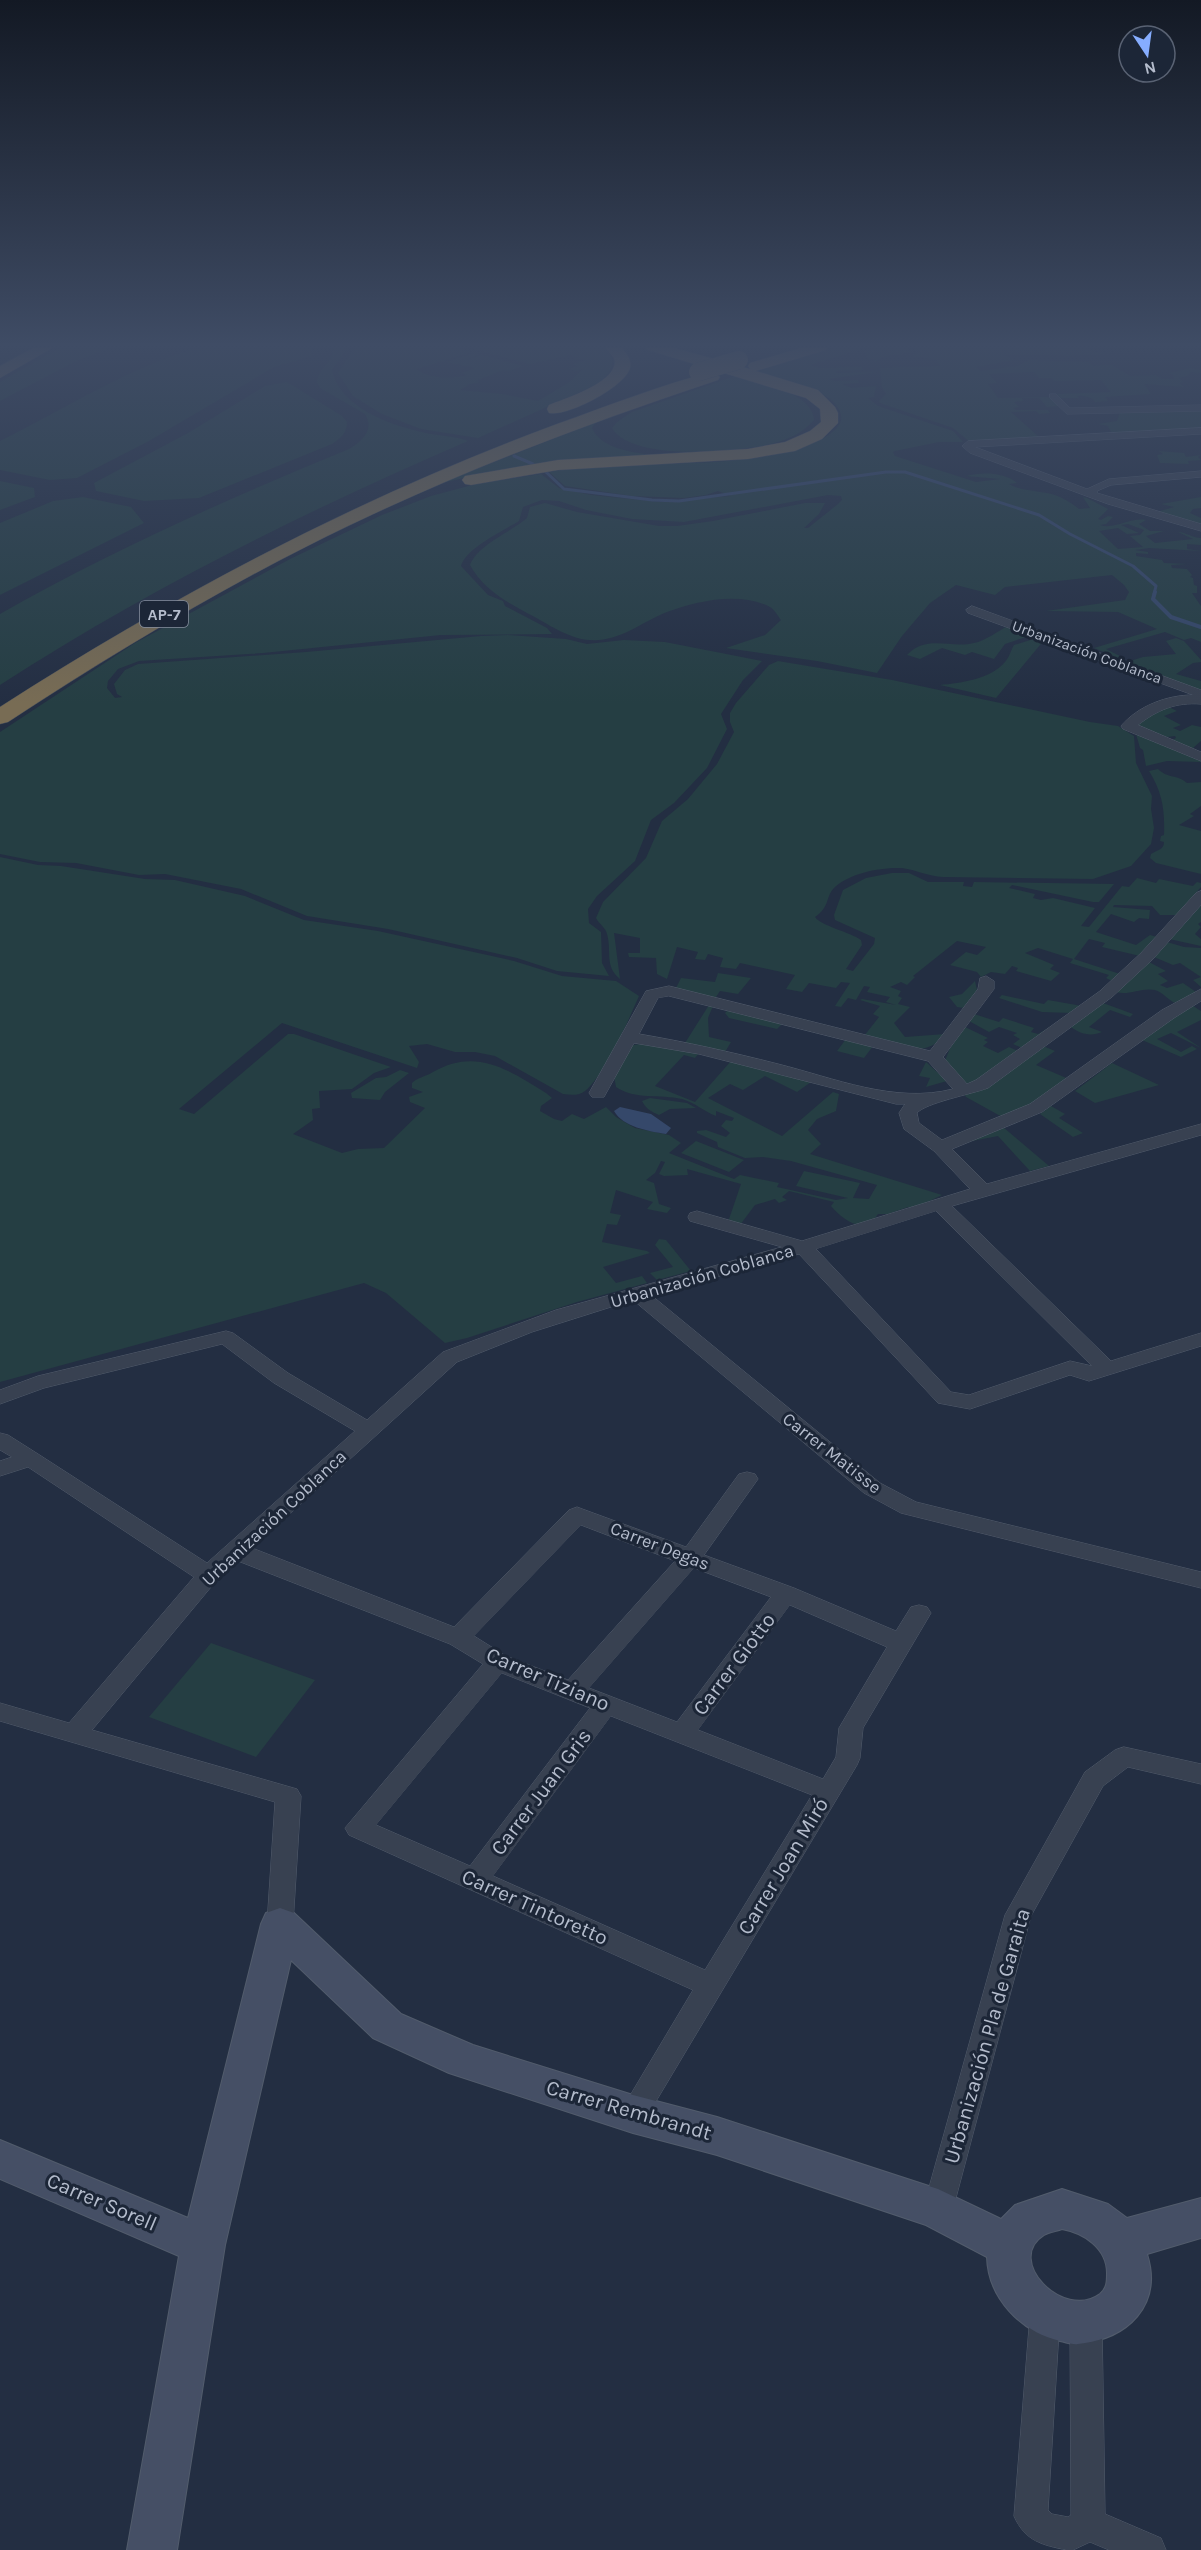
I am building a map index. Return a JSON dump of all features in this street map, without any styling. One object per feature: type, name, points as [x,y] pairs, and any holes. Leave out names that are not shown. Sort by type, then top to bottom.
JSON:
[{"type":"highway","points":[[292,532],[298,525],[425,466]]},
{"type":"highway","name":"AP-7","points":[[0,699],[45,669],[205,576],[292,532],[440,466]]},
{"type":"highway","name":"AP-7","points":[[0,717],[135,630],[243,571],[336,524],[466,466]]},
{"type":"highway","points":[[336,524],[429,490],[484,477],[554,466]]},
{"type":"street","points":[[1017,466],[1092,494],[1201,528]]},
{"type":"street","points":[[1045,476],[1109,482],[1201,474]]},
{"type":"street","points":[[1092,494],[1092,489],[1096,486],[1109,482]]},
{"type":"street","name":"Urbanización Coblanca","points":[[972,610],[1201,694]]},
{"type":"street","name":"Urbanización Coblanca","points":[[1201,700],[1176,699],[1165,702],[1128,726],[1201,757]]},
{"type":"street","points":[[627,1037],[699,1049],[886,1096],[923,1100],[964,1091],[982,1083],[1101,998],[1147,956],[1201,896]]},
{"type":"street","points":[[934,1057],[986,989],[986,981]]},
{"type":"street","points":[[597,1093],[652,994],[669,991],[934,1057],[964,1091]]},
{"type":"street","points":[[940,1147],[1036,1108],[1168,1014],[1201,994]]},
{"type":"street","points":[[923,1100],[913,1106],[908,1113],[910,1125],[940,1147],[983,1191]]},
{"type":"street","name":"Urbanización Coblanca","points":[[75,1734],[208,1575],[450,1357],[501,1336],[638,1294],[803,1247],[983,1191],[1081,1166],[1201,1129]]},
{"type":"street","points":[[940,1205],[1107,1369]]},
{"type":"street","name":"Urbanización Coblanca","points":[[697,1217],[803,1247]]},
{"type":"street","points":[[803,1247],[945,1398],[970,1402],[1070,1368],[1089,1374],[1201,1338]]},
{"type":"street","name":"Carrer Matisse","points":[[638,1294],[872,1488],[909,1508],[1201,1580]]},
{"type":"street","points":[[0,1397],[38,1383],[226,1337],[281,1378],[369,1430]]},
{"type":"street","points":[[0,1440],[208,1575]]},
{"type":"street","points":[[0,1469],[30,1459]]},
{"type":"street","points":[[572,1691],[690,1558],[747,1479]]},
{"type":"street","name":"Carrer Degas","points":[[458,1638],[577,1515],[786,1594],[901,1643]]},
{"type":"street","name":"Carrer Tiziano","points":[[236,1551],[458,1638],[498,1662],[828,1791]]},
{"type":"street","name":"Carrer Giotto","points":[[682,1734],[786,1594]]},
{"type":"street","name":"Carrer Joan Miró","points":[[633,2114],[848,1758],[851,1728],[919,1613]]},
{"type":"street","name":"Carrer Tintoretto","points":[[498,1662],[358,1828],[711,1985]]},
{"type":"street","name":"Carrer Juan Gris","points":[[475,1880],[606,1704]]},
{"type":"street","points":[[0,1712],[288,1796],[280,1924],[204,2245],[152,2550]]},
{"type":"street","name":"Urbanización Pla de Garaita","points":[[938,2209],[1018,1915],[1094,1779],[1124,1757],[1201,1774]]},
{"type":"street","name":"Carrer Rembrandt","points":[[280,1924],[387,2026],[464,2060],[633,2114],[717,2136],[938,2209],[1010,2246]]},
{"type":"street","name":"Carrer Sorell","points":[[0,2159],[204,2245]]},
{"type":"street","points":[[1062,2209],[1078,2212],[1098,2220],[1120,2241],[1129,2260],[1131,2279],[1126,2297],[1112,2313],[1065,2318],[1026,2301],[1011,2277],[1007,2257],[1011,2238],[1022,2223],[1042,2212],[1062,2209]]},
{"type":"street","points":[[1120,2241],[1201,2218]]},
{"type":"street","points":[[1065,2318],[1030,2516],[1043,2529],[1071,2534],[1088,2524]]},
{"type":"street","points":[[1065,2318],[1088,2524]]},
{"type":"street","points":[[1088,2524],[1149,2550]]},
{"type":"green space","points":[[0,466],[100,466],[77,478],[50,480],[0,470]]},
{"type":"green space","points":[[126,466],[278,466],[199,498],[144,501],[96,491],[94,483]]},
{"type":"green space","points":[[308,466],[412,466],[347,495],[170,584],[0,685],[0,614],[85,568],[260,486]]},
{"type":"green space","points":[[484,466],[558,466],[487,473],[441,483]]},
{"type":"green space","points":[[604,466],[926,466],[976,482],[1000,479],[966,476],[999,475],[1017,483],[1009,484],[1013,486],[1056,495],[1079,509],[1090,508],[1083,497],[1087,498],[1108,509],[1098,519],[1113,517],[1106,524],[1100,525],[1111,526],[1134,520],[1146,520],[1139,524],[1150,531],[1164,531],[1146,536],[1155,543],[1193,539],[1178,532],[1201,538],[1201,545],[1187,544],[1187,549],[1201,551],[1149,548],[1135,550],[1148,552],[1148,554],[1136,553],[1136,556],[1162,560],[1164,563],[1187,564],[1171,565],[1172,568],[1187,569],[1192,575],[1190,577],[1193,578],[1194,585],[1197,586],[1197,593],[1192,593],[1201,606],[1201,642],[1191,638],[1184,640],[1165,632],[1106,649],[1124,658],[1121,659],[1094,648],[1157,629],[1118,612],[1046,611],[1125,600],[1129,592],[1112,575],[1005,587],[995,595],[956,585],[930,603],[902,636],[877,673],[817,661],[726,648],[765,635],[781,620],[770,607],[745,599],[718,599],[691,604],[667,612],[608,639],[580,639],[562,632],[503,599],[481,581],[470,565],[487,545],[527,518],[530,507],[545,503],[577,512],[659,526],[677,526],[805,503],[825,503],[819,514],[804,528],[808,528],[838,504],[842,500],[841,496],[828,495],[684,522],[632,519],[586,510],[559,501],[542,500],[523,507],[519,521],[477,547],[461,566],[488,595],[503,601],[505,606],[547,628],[552,634],[441,635],[263,653],[139,661],[118,669],[108,681],[107,688],[115,698],[122,697],[117,694],[114,684],[125,670],[138,664],[481,636],[508,635],[566,639],[587,644],[624,640],[665,642],[762,661],[743,680],[721,714],[727,729],[707,768],[674,803],[651,820],[635,861],[597,896],[588,909],[589,923],[601,932],[602,963],[609,976],[557,971],[517,958],[388,929],[307,916],[241,889],[165,874],[139,875],[76,863],[40,862],[0,854],[0,732],[135,643],[290,559],[382,515],[431,496],[476,484],[541,474],[559,488],[591,495],[660,502],[731,496],[718,491],[684,498],[632,496],[565,486],[549,472]],"holes":[[[1128,524],[1144,530],[1140,535],[1130,536],[1143,547],[1118,549],[1099,531],[1118,528],[1127,534],[1139,533],[1121,525]]]},
{"type":"green space","points":[[0,481],[34,488],[35,497],[0,510]]},
{"type":"green space","points":[[83,497],[131,507],[144,523],[0,595],[0,523],[53,501]]},
{"type":"green space","points":[[1201,497],[1201,508],[1193,509],[1190,513],[1201,518],[1201,524],[1157,512],[1174,507],[1161,504]]},
{"type":"green space","points":[[1008,626],[1028,633],[1026,637],[1005,644],[994,659],[972,652],[965,655],[942,648],[920,659],[907,655],[923,645],[978,642]]},
{"type":"green space","points":[[1040,637],[1045,639],[996,698],[940,685],[984,676],[999,668],[1014,645]]},
{"type":"green space","points":[[1176,638],[1184,641],[1201,662],[1193,663],[1176,674],[1201,681],[1201,690],[1124,663],[1143,657],[1176,654],[1166,641]]},
{"type":"green space","points":[[778,661],[892,680],[1118,726],[1134,736],[1136,763],[1152,796],[1151,809],[1154,828],[1151,844],[1131,866],[1093,879],[943,877],[894,868],[866,872],[841,882],[832,890],[823,909],[815,917],[861,940],[862,945],[846,969],[853,971],[874,944],[875,938],[835,920],[834,915],[843,890],[866,878],[892,873],[909,873],[928,882],[964,882],[963,886],[972,887],[974,882],[1114,884],[1099,902],[1012,885],[1009,888],[1035,894],[1033,898],[1041,900],[1053,898],[1095,908],[1081,926],[1089,927],[1122,886],[1129,887],[1137,878],[1156,883],[1159,879],[1193,886],[1197,882],[1201,883],[1201,887],[1177,915],[1160,915],[1152,906],[1114,905],[1113,907],[1150,910],[1149,919],[1139,918],[1134,922],[1111,914],[1096,932],[1136,945],[1150,935],[1157,937],[1140,956],[1102,947],[1105,943],[1089,939],[1074,959],[1120,974],[1112,981],[1106,978],[1109,975],[1070,963],[1073,959],[1038,948],[1025,953],[1054,965],[1050,969],[1060,973],[1051,981],[1016,971],[1018,968],[1012,966],[1005,974],[991,972],[981,977],[977,972],[950,965],[966,952],[977,955],[986,947],[957,941],[913,976],[915,977],[907,985],[901,982],[890,987],[901,991],[898,996],[902,998],[898,1004],[910,1007],[894,1023],[905,1037],[945,1034],[934,1044],[920,1049],[864,1036],[879,1017],[873,1014],[880,1006],[860,1000],[896,1005],[886,1002],[890,997],[867,992],[870,987],[864,986],[856,1000],[848,998],[841,1007],[835,1006],[850,983],[841,982],[836,988],[809,983],[802,992],[786,989],[795,975],[740,963],[736,969],[720,967],[723,958],[708,954],[705,960],[695,959],[698,952],[677,947],[667,979],[657,974],[656,958],[629,957],[628,953],[640,953],[640,938],[614,933],[620,979],[610,964],[606,932],[596,918],[603,902],[646,858],[662,821],[688,799],[717,764],[734,732],[730,722],[730,713],[769,665]]},
{"type":"green space","points":[[1165,705],[1177,711],[1164,716],[1181,725],[1173,728],[1180,731],[1192,725],[1201,727],[1201,741],[1193,748],[1185,749],[1170,741],[1176,738],[1175,736],[1167,737],[1138,727],[1136,723]]},
{"type":"green space","points":[[1136,734],[1201,762],[1167,761],[1146,766],[1143,750],[1140,748]]},
{"type":"green space","points":[[1158,769],[1187,783],[1201,782],[1201,806],[1190,814],[1194,816],[1179,825],[1201,831],[1201,874],[1156,863],[1150,858],[1151,854],[1164,845],[1164,842],[1160,841],[1161,836],[1164,835],[1162,801],[1149,771]]},
{"type":"green space","points":[[0,857],[38,865],[61,866],[145,879],[175,880],[245,896],[304,920],[378,931],[514,961],[562,976],[616,981],[639,996],[600,1073],[583,1093],[563,1094],[495,1056],[475,1052],[455,1052],[427,1044],[409,1046],[419,1062],[417,1068],[282,1023],[179,1109],[194,1114],[288,1034],[294,1034],[391,1067],[374,1073],[352,1089],[319,1091],[320,1108],[312,1109],[313,1120],[293,1134],[342,1153],[358,1149],[384,1148],[425,1108],[410,1102],[409,1097],[423,1092],[412,1088],[414,1081],[449,1065],[478,1062],[492,1064],[519,1076],[546,1093],[552,1098],[541,1106],[540,1111],[554,1119],[562,1121],[572,1114],[584,1119],[606,1107],[616,1117],[635,1128],[669,1135],[681,1143],[669,1153],[734,1179],[740,1175],[779,1183],[777,1187],[836,1200],[848,1198],[796,1186],[804,1171],[860,1183],[853,1198],[869,1199],[877,1185],[791,1161],[763,1157],[745,1158],[718,1147],[717,1142],[697,1133],[697,1131],[706,1130],[726,1137],[730,1133],[721,1126],[726,1120],[732,1121],[734,1118],[716,1111],[716,1116],[682,1099],[631,1094],[616,1087],[614,1076],[628,1046],[646,1043],[699,1053],[695,1058],[684,1055],[655,1086],[695,1102],[731,1061],[811,1082],[797,1092],[765,1076],[743,1090],[730,1084],[708,1098],[782,1136],[833,1092],[839,1094],[836,1111],[817,1119],[808,1130],[821,1144],[810,1154],[942,1195],[913,1209],[908,1207],[888,1214],[878,1214],[872,1221],[860,1225],[841,1216],[831,1206],[834,1202],[789,1191],[782,1197],[787,1200],[779,1203],[775,1199],[755,1205],[740,1225],[728,1222],[741,1184],[687,1169],[688,1175],[664,1176],[659,1174],[665,1162],[661,1161],[655,1173],[646,1180],[654,1183],[659,1204],[671,1208],[667,1213],[647,1209],[653,1202],[616,1190],[610,1213],[621,1215],[617,1225],[607,1224],[602,1242],[650,1253],[603,1267],[616,1283],[642,1276],[647,1283],[445,1343],[386,1293],[364,1283],[0,1382]]},
{"type":"green space","points":[[1201,903],[1201,922],[1198,924],[1201,927],[1195,934],[1201,939],[1201,946],[1169,939]]},
{"type":"green space","points":[[1167,942],[1184,947],[1201,948],[1201,977],[1180,963],[1173,965],[1154,957]]},
{"type":"green space","points":[[1149,962],[1166,971],[1158,974],[1168,981],[1160,985],[1167,988],[1183,983],[1196,992],[1175,1003],[1155,990],[1116,992]]},
{"type":"green space","points":[[718,973],[751,978],[738,994],[720,991],[714,1000],[675,990],[681,978],[715,982]]},
{"type":"green space","points":[[1201,977],[1201,987],[1193,980]]},
{"type":"green space","points":[[975,981],[977,990],[964,1008],[957,1007],[949,997],[962,994]]},
{"type":"green space","points":[[1002,995],[1044,1004],[1048,1000],[1082,1006],[1073,1013],[1042,1012],[999,998]]},
{"type":"green space","points":[[1103,1003],[1133,1014],[1130,1017],[1110,1010],[1089,1027],[1102,1032],[1098,1034],[1085,1034],[1070,1026]]},
{"type":"green space","points":[[1190,1004],[1201,1011],[1201,1020],[1177,1032],[1201,1048],[1171,1033],[1157,1039],[1181,1052],[1192,1046],[1197,1049],[1181,1057],[1142,1040]]},
{"type":"green space","points":[[709,1005],[713,1006],[708,1018],[709,1037],[731,1042],[725,1052],[685,1043]]},
{"type":"green space","points":[[728,1010],[783,1023],[777,1029],[729,1018],[725,1013]]},
{"type":"green space","points":[[974,1014],[999,1022],[1003,1018],[1034,1028],[1031,1032],[1038,1034],[1062,1020],[1022,1048],[1013,1044],[1020,1039],[1013,1035],[1017,1033],[999,1027],[989,1032],[969,1021]]},
{"type":"green space","points":[[965,1027],[988,1038],[984,1040],[988,1042],[983,1046],[998,1053],[1009,1047],[1018,1051],[986,1076],[972,1083],[965,1083],[945,1061],[950,1048]]},
{"type":"green space","points":[[846,1039],[873,1046],[864,1058],[837,1051]]},
{"type":"green space","points":[[1043,1046],[1055,1051],[1036,1065],[1071,1080],[1046,1099],[1004,1118],[966,1097],[963,1092]]},
{"type":"green space","points":[[926,1062],[947,1081],[926,1087],[930,1078],[919,1076]]},
{"type":"green space","points":[[1112,1063],[1159,1085],[1095,1103],[1075,1091]]},
{"type":"green space","points":[[400,1070],[409,1073],[385,1092],[380,1100],[352,1098],[351,1093],[376,1078],[386,1077]]},
{"type":"green space","points":[[650,1098],[687,1103],[696,1108],[670,1109],[659,1115],[649,1110],[642,1101]]},
{"type":"green space","points":[[1051,1106],[1065,1114],[1059,1118],[1083,1133],[1073,1137],[1040,1114]]},
{"type":"green space","points":[[1003,1127],[1049,1166],[1030,1171],[998,1136],[967,1142]]},
{"type":"green space","points":[[696,1141],[744,1160],[729,1172],[681,1153]]},
{"type":"green space","points":[[659,1239],[666,1240],[691,1271],[657,1280],[650,1273],[673,1267],[655,1245]]},
{"type":"green space","points":[[211,1643],[315,1680],[256,1757],[149,1717]]},
{"type":"water","points":[[620,1107],[651,1114],[671,1128],[666,1134],[630,1125],[614,1111]]},
{"type":"waterway","points":[[546,472],[564,489],[652,500],[679,501],[886,472],[905,472],[1039,515],[1070,534],[1133,566],[1156,586],[1154,594]]},
{"type":"waterway","points":[[1155,592],[1153,599],[1171,617],[1201,627]]}]
